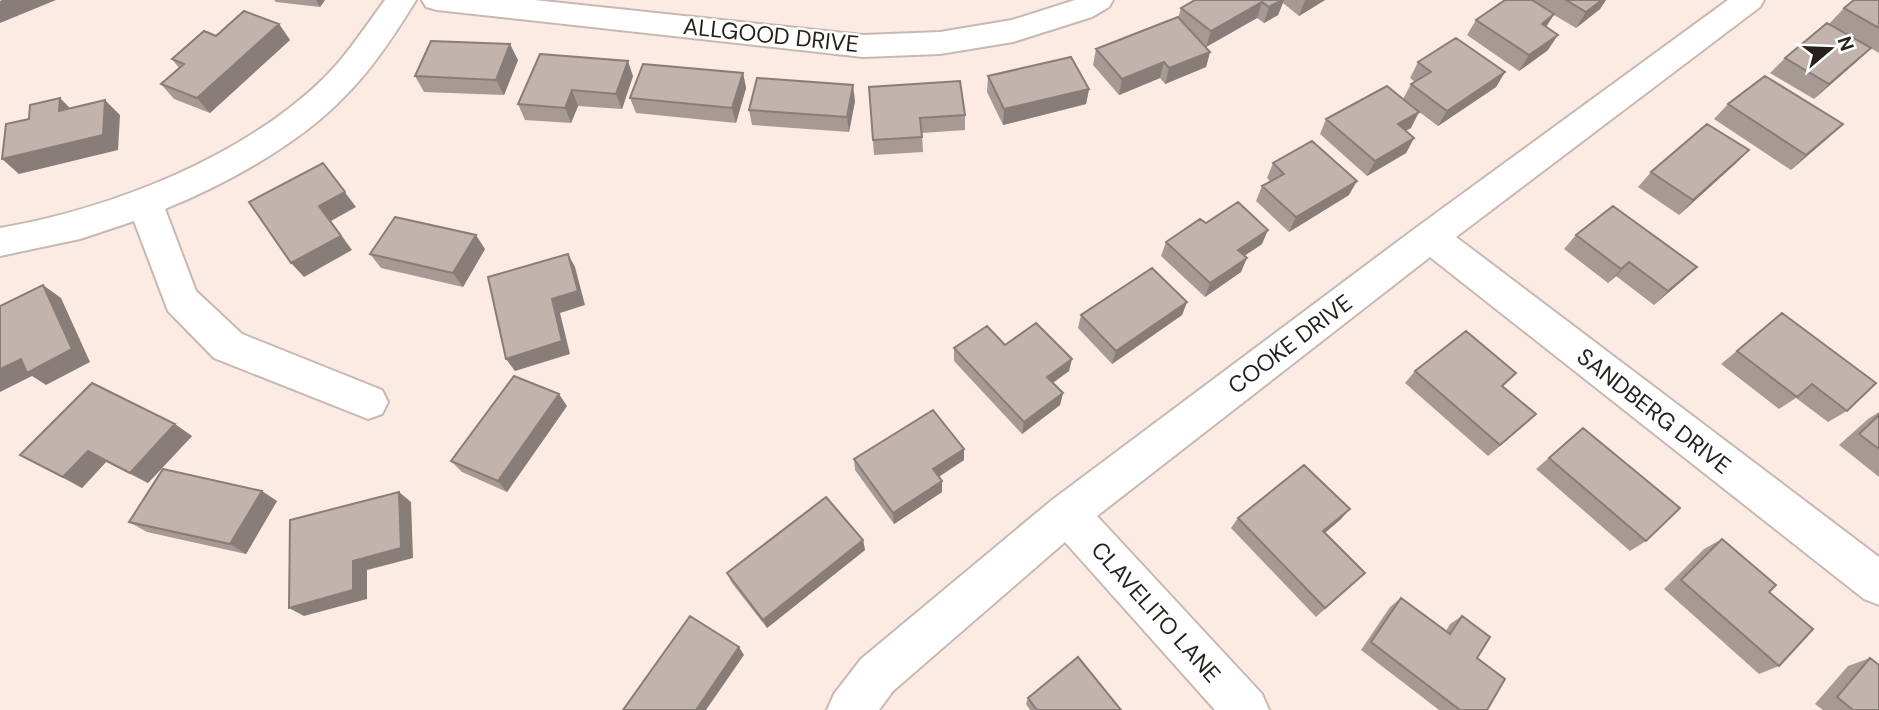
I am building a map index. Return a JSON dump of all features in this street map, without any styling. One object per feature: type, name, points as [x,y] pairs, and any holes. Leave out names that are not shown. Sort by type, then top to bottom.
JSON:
[{"type":"street","points":[[0,242],[32,238],[145,203],[224,166],[285,128],[337,86],[401,0]]},
{"type":"street","name":"ALLGOOD DRIVE","points":[[437,0],[863,46],[940,43],[1013,31],[1081,10],[1098,0]]},
{"type":"street","name":"COOKE DRIVE","points":[[850,710],[877,675],[1067,514],[1430,237],[1749,0]]},
{"type":"street","points":[[145,203],[181,300],[228,346],[368,402]]},
{"type":"street","name":"SANDBERG DRIVE","points":[[1430,237],[1879,584]]},
{"type":"street","name":"CLAVELITO LANE","points":[[1067,514],[1246,710]]},
{"type":"building","points":[[1195,0],[1282,0],[1269,7],[1262,2],[1211,31],[1181,8]]},
{"type":"building","points":[[1505,0],[1532,0],[1554,14],[1542,24],[1558,35],[1529,55],[1476,20]]},
{"type":"building","points":[[1566,0],[1602,0],[1586,12]]},
{"type":"building","points":[[1854,0],[1879,0],[1879,28],[1844,8]]},
{"type":"building","points":[[244,11],[279,24],[197,98],[161,84],[184,64],[172,59],[204,31],[216,36]]},
{"type":"building","points":[[1178,17],[1210,52],[1169,68],[1164,62],[1122,79],[1096,49]]},
{"type":"building","points":[[1827,23],[1871,48],[1829,84],[1785,58]]},
{"type":"building","points":[[1456,38],[1505,72],[1447,111],[1411,84],[1431,72],[1418,62]]},
{"type":"building","points":[[431,41],[510,44],[496,80],[415,76]]},
{"type":"building","points":[[540,54],[628,61],[616,94],[572,90],[565,108],[518,104]]},
{"type":"building","points":[[1071,57],[1089,89],[1004,109],[988,76]]},
{"type":"building","points":[[643,64],[743,73],[732,108],[630,98]]},
{"type":"building","points":[[1765,76],[1843,124],[1806,155],[1728,104]]},
{"type":"building","points":[[757,78],[853,85],[847,117],[749,110]]},
{"type":"building","points":[[960,81],[965,115],[920,118],[922,137],[873,140],[869,87]]},
{"type":"building","points":[[1387,86],[1419,112],[1398,124],[1414,138],[1375,161],[1326,119]]},
{"type":"building","points":[[60,98],[59,111],[105,100],[103,135],[2,159],[6,124],[29,119],[30,105]]},
{"type":"building","points":[[1707,124],[1749,150],[1693,200],[1651,172]]},
{"type":"building","points":[[1312,141],[1357,181],[1296,217],[1262,186],[1284,174],[1273,163]]},
{"type":"building","points":[[323,163],[345,192],[319,206],[341,236],[291,263],[249,202]]},
{"type":"building","points":[[1238,202],[1268,230],[1238,250],[1247,258],[1210,283],[1166,242],[1200,219],[1206,223]]},
{"type":"building","points":[[1613,206],[1697,267],[1668,291],[1629,262],[1621,269],[1576,235]]},
{"type":"building","points":[[395,217],[476,235],[453,273],[370,254]]},
{"type":"building","points":[[568,254],[578,291],[552,299],[562,341],[506,359],[488,277]]},
{"type":"building","points":[[1152,268],[1187,302],[1116,351],[1081,315]]},
{"type":"building","points":[[43,285],[72,349],[27,373],[21,359],[0,369],[0,306]]},
{"type":"building","points":[[1782,313],[1876,383],[1847,411],[1812,384],[1797,397],[1737,351]]},
{"type":"building","points":[[1036,323],[1072,359],[1047,377],[1063,393],[1024,422],[954,348],[987,326],[1005,345]]},
{"type":"building","points":[[1466,331],[1516,373],[1502,386],[1536,414],[1500,445],[1415,371]]},
{"type":"building","points":[[514,376],[559,394],[498,481],[451,461]]},
{"type":"building","points":[[92,383],[175,424],[130,473],[88,451],[63,477],[20,455]]},
{"type":"building","points":[[933,410],[964,449],[933,469],[942,481],[893,513],[854,459]]},
{"type":"building","points":[[1879,415],[1879,449],[1859,434]]},
{"type":"building","points":[[1583,428],[1680,508],[1646,541],[1549,458]]},
{"type":"building","points":[[1304,465],[1350,509],[1323,531],[1365,573],[1325,608],[1238,518]]},
{"type":"building","points":[[163,469],[262,491],[230,544],[129,522]]},
{"type":"building","points":[[399,492],[401,548],[353,561],[353,590],[289,608],[290,520]]},
{"type":"building","points":[[826,497],[863,540],[763,620],[727,573]]},
{"type":"building","points":[[1722,539],[1776,585],[1769,592],[1813,629],[1779,666],[1681,580]]},
{"type":"building","points":[[1401,598],[1450,634],[1462,616],[1490,637],[1477,658],[1505,679],[1487,710],[1460,710],[1371,642]]},
{"type":"building","points":[[690,616],[739,647],[696,710],[623,710]]},
{"type":"building","points":[[1078,657],[1121,710],[1037,710],[1028,698]]},
{"type":"building","points":[[1870,658],[1879,665],[1879,710],[1853,710],[1837,697]]}]
